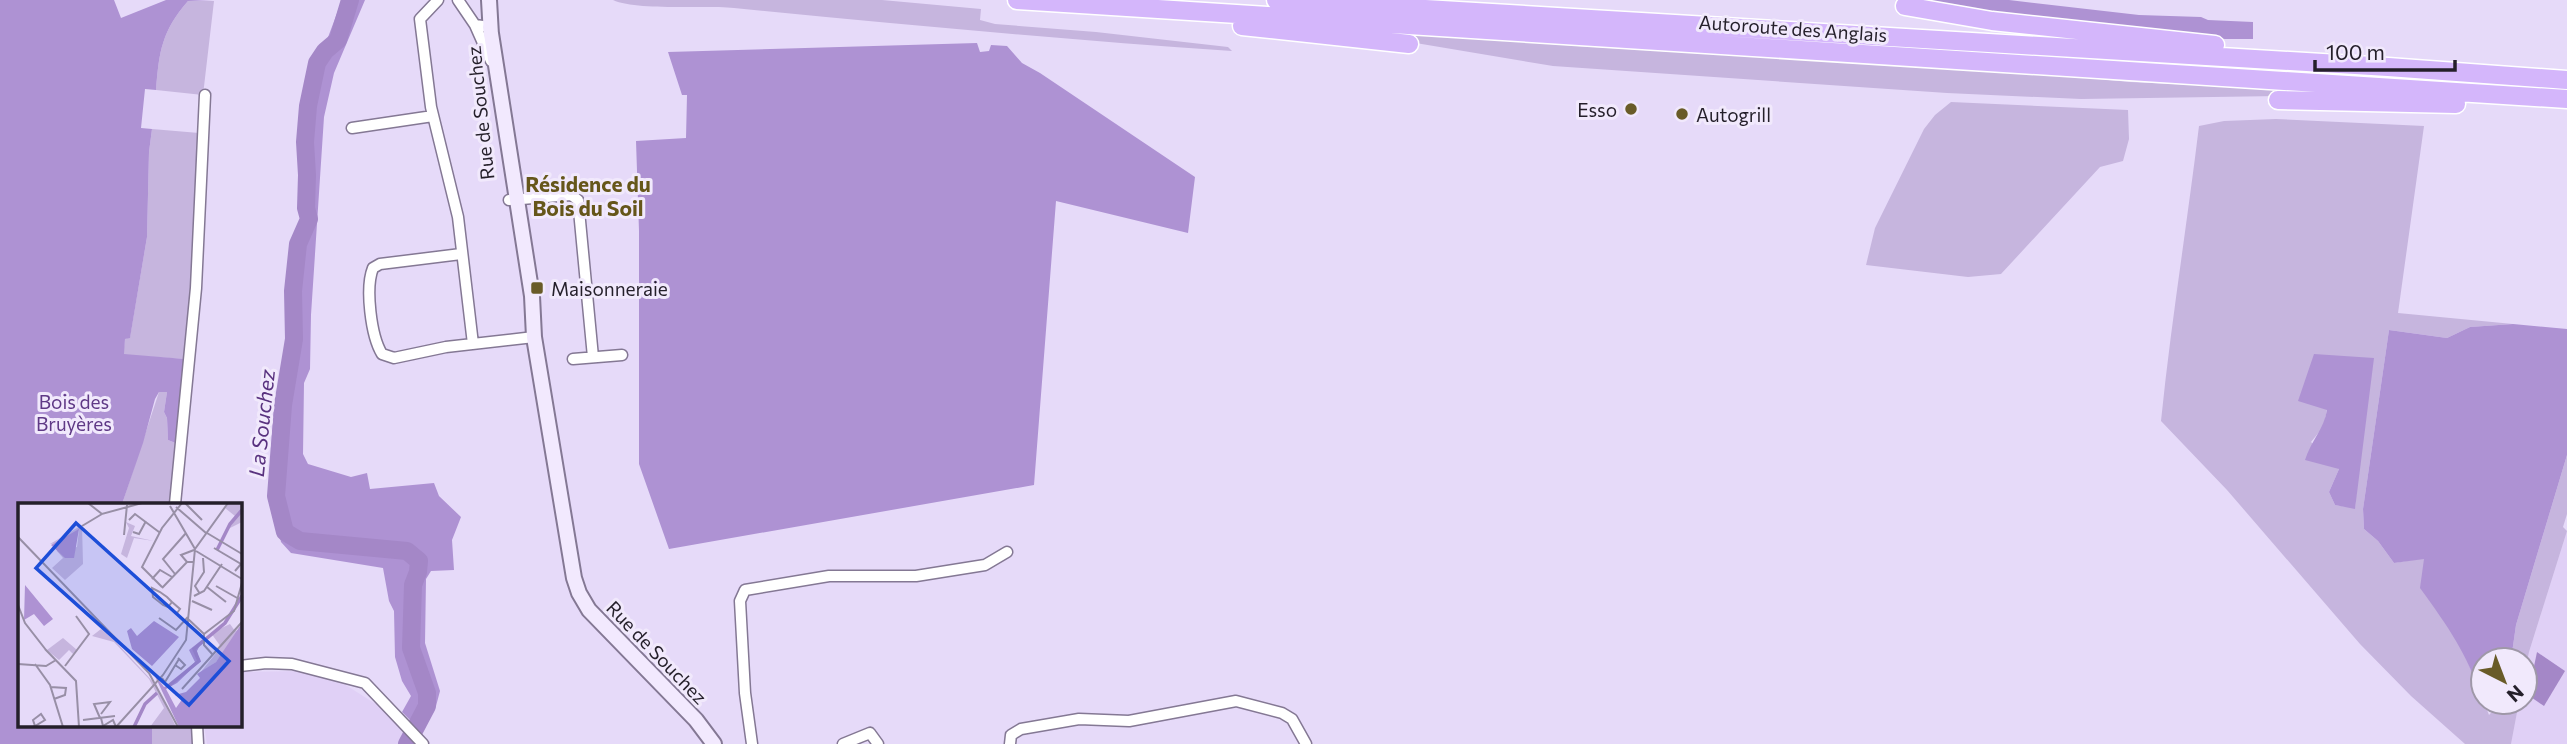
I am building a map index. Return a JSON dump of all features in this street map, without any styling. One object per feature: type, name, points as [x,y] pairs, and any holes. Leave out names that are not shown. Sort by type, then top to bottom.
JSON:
[{"type":"highway","name":"Autoroute des Anglais","points":[[1017,0],[2562,99]]},
{"type":"highway","name":"Autoroute des Anglais","points":[[1276,0],[2567,80]]},
{"type":"highway","points":[[1905,6],[1992,21],[2366,61],[2388,67]]},
{"type":"highway","points":[[1146,10],[1286,32],[1409,44]]},
{"type":"highway","points":[[2278,100],[2493,104],[2562,99]]},
{"type":"main road","points":[[489,0],[490,27]]},
{"type":"main road","name":"Rue de Souchez","points":[[490,27],[491,61],[513,199]]},
{"type":"main road","name":"Rue de Souchez","points":[[490,27],[527,316],[534,337],[566,543],[579,593],[603,626],[696,720],[714,744]]},
{"type":"street","points":[[438,0],[420,19],[433,116],[458,217],[473,344]]},
{"type":"street","points":[[458,0],[475,24],[491,61]]},
{"type":"street","points":[[475,24],[490,27]]},
{"type":"street","points":[[176,503],[196,288],[205,95]]},
{"type":"street","points":[[352,128],[433,116]]},
{"type":"street","points":[[513,199],[571,195],[578,200],[593,357]]},
{"type":"street","points":[[461,254],[380,264],[373,268],[369,278],[371,310],[376,345],[382,355],[394,358],[473,344],[534,337]]},
{"type":"street","points":[[573,359],[622,355]]},
{"type":"street","points":[[752,744],[745,693],[740,601],[745,590],[829,576],[916,576],[985,565],[1007,552]]},
{"type":"street","points":[[242,666],[292,664],[365,683],[421,741]]},
{"type":"street","points":[[1010,744],[1011,735],[1015,731],[1079,719],[1129,721],[1236,701],[1282,713],[1292,719],[1306,744]]},
{"type":"street","points":[[197,726],[198,744]]},
{"type":"street","points":[[843,744],[870,733],[878,744]]},
{"type":"shaded area","points":[[613,0],[882,0],[981,9],[980,20],[995,24],[1228,47],[1232,51],[1045,37],[734,8],[654,7]]},
{"type":"shaded area","points":[[188,1],[214,1],[203,95],[156,90],[163,42],[172,22]]},
{"type":"shaded area","points":[[1381,31],[1577,46],[2044,74],[2130,82],[2280,89],[2279,96],[2081,99],[1947,93],[1553,66],[1380,37]]},
{"type":"shaded area","points":[[1951,102],[2128,110],[2129,139],[2123,161],[2100,167],[2001,274],[1968,277],[1866,265],[1875,228],[1924,129],[1935,115]]},
{"type":"shaded area","points":[[2276,119],[2424,126],[2398,313],[2513,324],[2470,327],[2447,338],[2389,330],[2363,509],[2364,529],[2378,541],[2394,563],[2424,558],[2469,664],[2469,716],[2516,716],[2511,744],[2465,744],[2411,696],[2360,644],[2227,490],[2161,421],[2199,126],[2224,121]],"holes":[[[2327,409],[2358,475],[2355,508],[2335,505],[2329,492],[2339,469],[2311,442],[2324,426]]]},
{"type":"shaded area","points":[[152,129],[199,133],[194,256],[185,359],[123,355],[125,339],[130,337],[147,237]]},
{"type":"shaded area","points":[[159,392],[167,392],[164,412],[167,418],[168,440],[178,444],[172,503],[122,503]]},
{"type":"shaded area","points":[[2567,455],[2567,514],[2563,527],[2567,531],[2531,646],[2513,646],[2516,625]]},
{"type":"shaded area","points":[[2567,531],[2567,744],[2511,744],[2516,716],[2539,716],[2539,646],[2531,646]]},
{"type":"shaded area","points":[[2539,653],[2565,671],[2544,706],[2539,703]]},
{"type":"shaded area","points":[[302,671],[341,682],[382,708],[405,732],[401,744],[207,744],[204,726],[242,726],[242,672]]},
{"type":"shaded area","points":[[152,726],[193,726],[193,744],[152,744]]},
{"type":"green space","name":"Bois des Bruyères","points":[[0,0],[114,0],[121,18],[166,0],[214,0],[188,1],[172,22],[163,42],[156,90],[145,89],[141,128],[152,129],[147,237],[130,338],[125,339],[124,354],[185,359],[178,444],[168,440],[167,418],[164,412],[167,392],[159,392],[122,503],[18,503],[18,726],[152,726],[152,744],[0,744]]},
{"type":"green space","points":[[342,0],[365,0],[334,73],[324,117],[310,369],[304,383],[303,454],[308,464],[351,477],[367,473],[370,489],[434,483],[439,496],[461,517],[452,540],[454,570],[431,571],[426,579],[425,643],[440,691],[436,706],[421,731],[402,712],[411,696],[402,681],[395,657],[394,611],[389,601],[383,568],[291,553],[281,542],[270,490],[275,413],[281,374],[289,352],[286,325],[302,219],[302,102],[315,51],[327,40]]},
{"type":"green space","points":[[1895,0],[2009,0],[2139,15],[2253,22],[2253,39],[2225,39],[2047,21],[1991,11]]},
{"type":"green space","points":[[977,43],[980,52],[989,51],[991,45],[1007,46],[1022,63],[1195,177],[1188,233],[1056,201],[1034,485],[669,549],[639,464],[639,231],[636,141],[686,138],[687,95],[682,95],[668,52]]},
{"type":"green space","points":[[2513,324],[2567,329],[2567,455],[2516,625],[2513,646],[2469,646],[2469,666],[2456,641],[2420,588],[2424,559],[2394,563],[2378,541],[2364,529],[2363,509],[2389,330],[2447,338],[2470,327]]},
{"type":"green space","points":[[2314,354],[2374,358],[2355,509],[2335,505],[2329,492],[2339,469],[2305,460],[2327,410],[2298,401]]},
{"type":"waterway","name":"La Souchez","points":[[350,0],[338,40],[325,51],[317,63],[308,106],[305,142],[306,208],[309,219],[298,244],[293,291],[294,339],[283,405],[276,496],[285,532],[300,541],[407,551],[419,561],[413,585],[411,648],[427,693],[427,706],[407,744]]},
{"type":"place","name":"Esso","points":[[1631,109]]},
{"type":"place","name":"Autogrill","points":[[1682,114]]},
{"type":"place","name":"Maisonneraie","points":[[537,288]]},
{"type":"district","name":"Résidence du Bois du Soil","points":[[588,195]]}]
